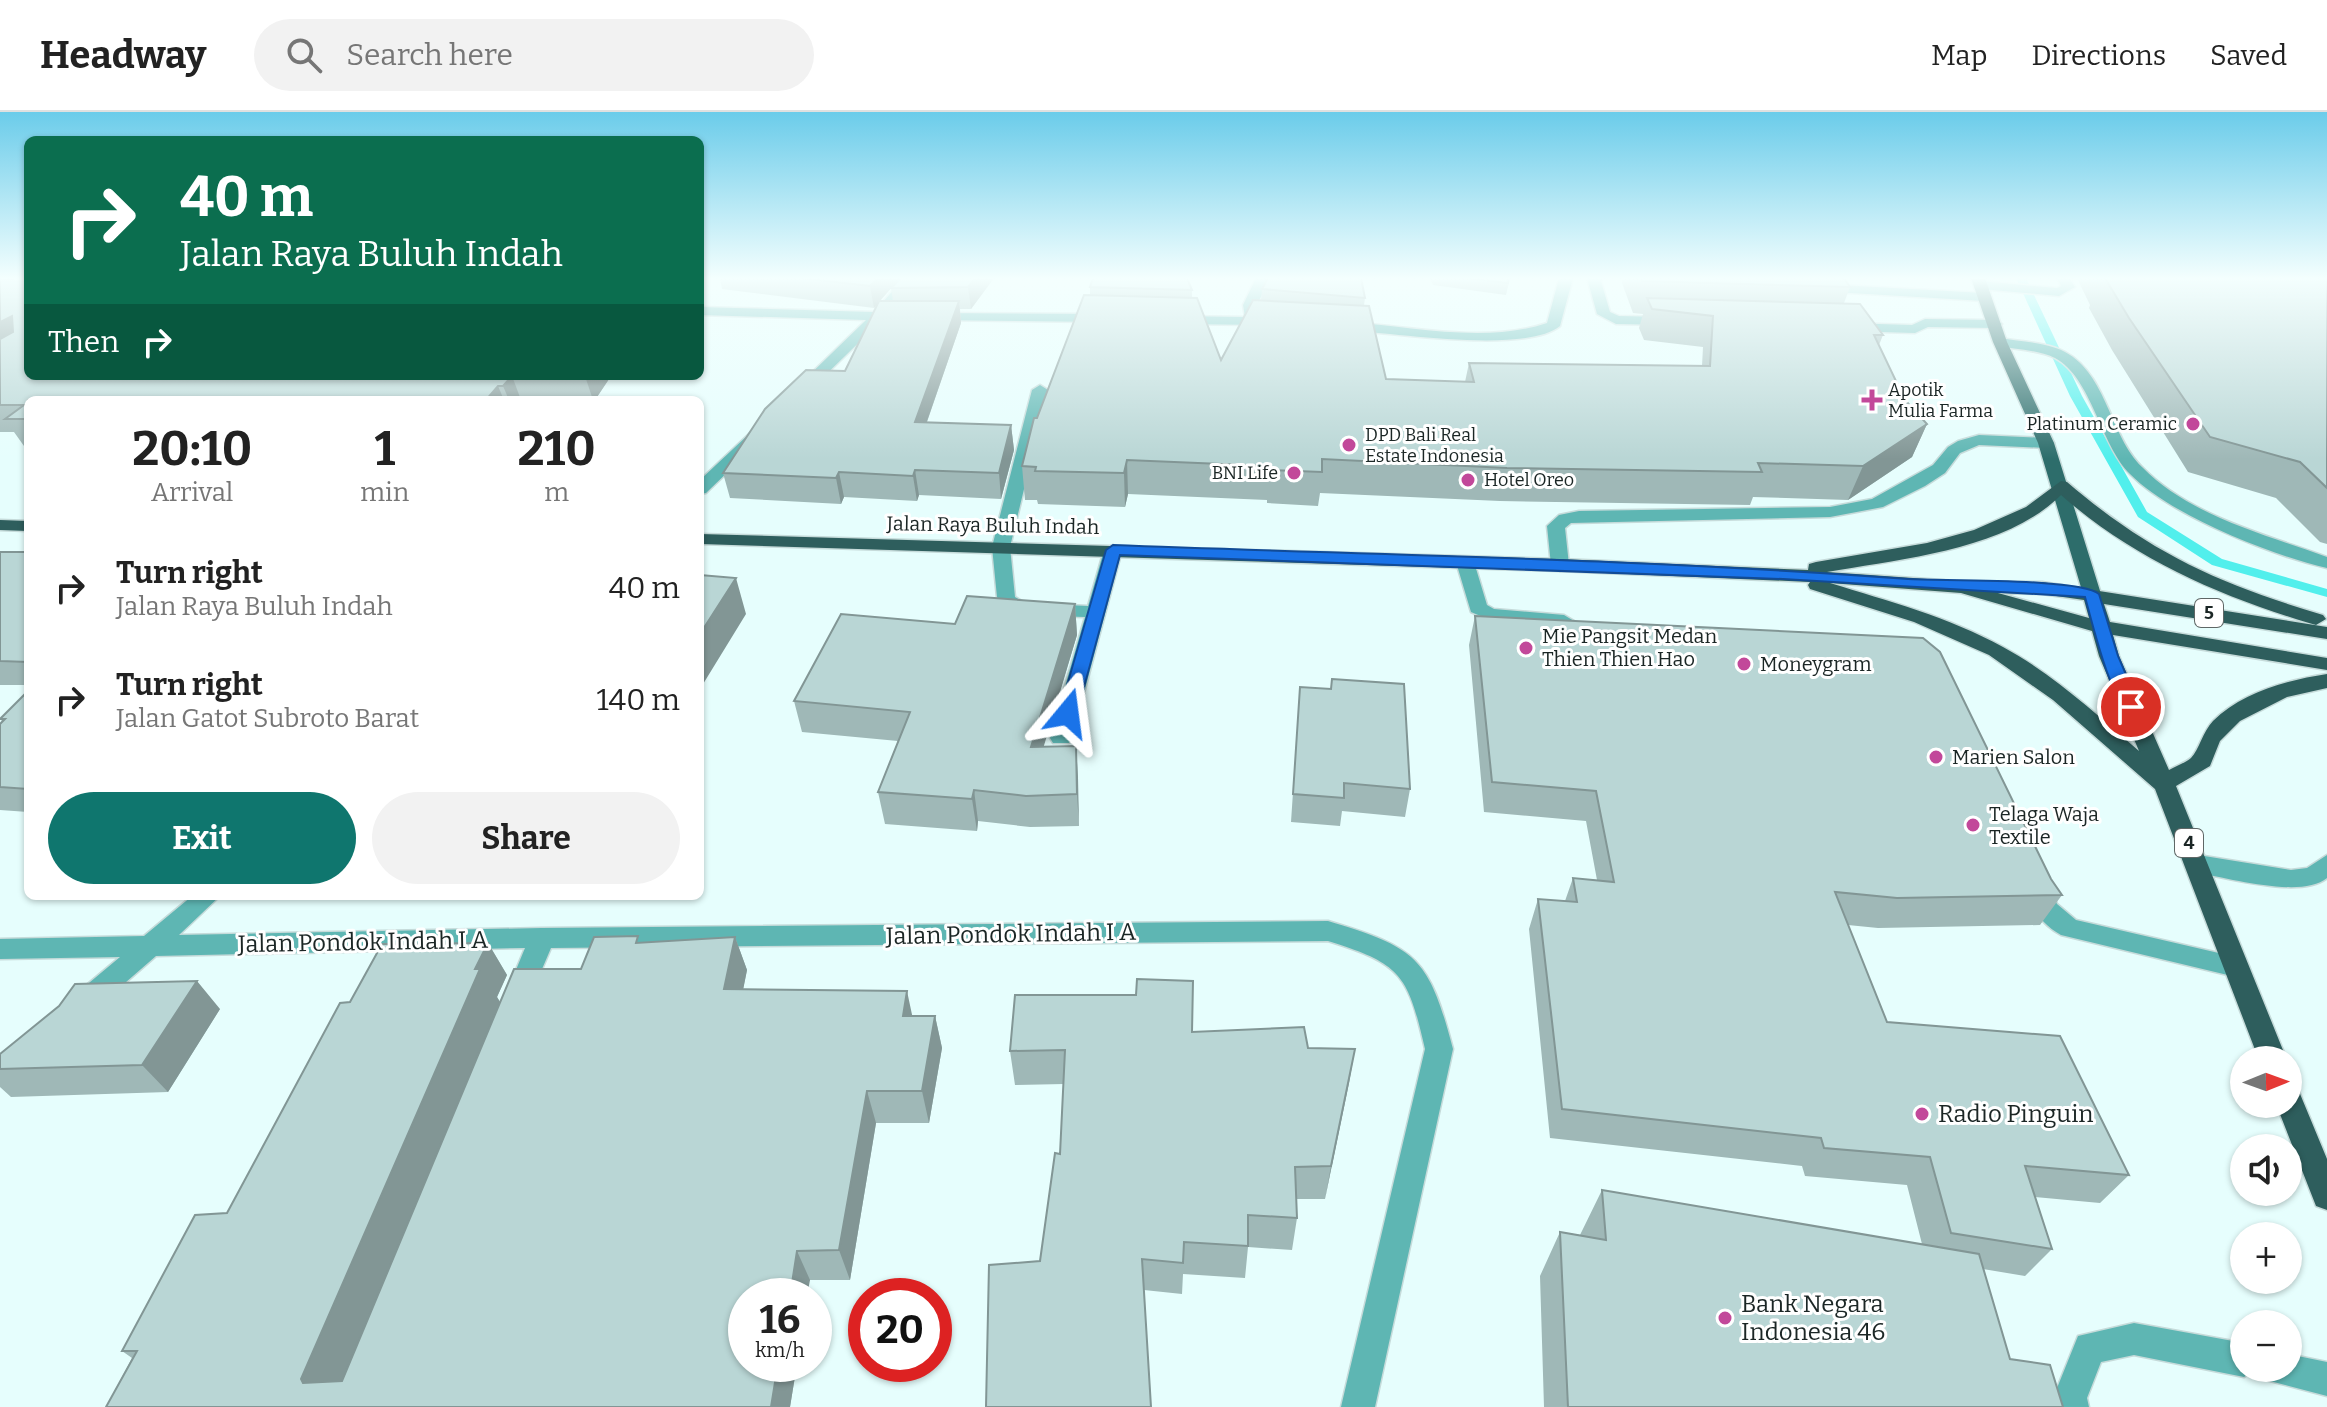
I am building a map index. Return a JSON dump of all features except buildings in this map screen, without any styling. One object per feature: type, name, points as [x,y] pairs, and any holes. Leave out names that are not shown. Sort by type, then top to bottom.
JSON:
[{"type":"highway","points":[[1783,574],[1960,541],[2035,510],[2061,486],[2124,537],[2170,562],[2245,597],[2327,622]]},
{"type":"highway","points":[[0,525],[24,526]]},
{"type":"highway","name":"Jalan Raya Buluh Indah","points":[[704,539],[1560,565],[1783,574],[1956,587],[2016,586],[2092,594]]},
{"type":"highway","points":[[1783,574],[1921,618],[1996,651],[2060,695],[2163,784],[2202,761],[2210,738],[2243,710],[2312,683],[2327,681]]},
{"type":"highway","name":"Jalan Raya Buluh Indah","points":[[1956,587],[1996,601],[2101,627]]},
{"type":"highway","name":"4","points":[[2092,594],[2109,656],[2198,864],[2267,1046]]},
{"type":"highway","name":"5","points":[[2092,594],[2327,633]]},
{"type":"highway","name":"5","points":[[2101,627],[2327,664]]},
{"type":"highway","points":[[2296,1118],[2327,1196]]},
{"type":"main road","points":[[1999,338],[2046,443],[2092,594]]},
{"type":"street","points":[[790,402],[855,338]]},
{"type":"street","points":[[2000,342],[2061,355],[2078,369],[2121,453],[2137,472],[2193,512],[2327,563]]},
{"type":"street","points":[[1040,390],[1001,547],[1006,597],[1021,609],[1097,612]]},
{"type":"street","points":[[704,485],[768,424]]},
{"type":"street","points":[[1560,565],[1556,526],[1565,519],[1579,516],[1830,512],[1877,503],[1919,482],[1939,469],[1954,450],[1964,444],[1979,440],[2046,443]]},
{"type":"street","points":[[1061,738],[1113,550]]},
{"type":"street","points":[[1465,562],[1478,608],[1490,614],[1588,623]]},
{"type":"street","points":[[2198,864],[2291,879],[2313,876],[2327,864]]},
{"type":"street","points":[[2028,868],[2044,908],[2054,920],[2070,928],[2236,967]]},
{"type":"street","points":[[69,1016],[203,900]]},
{"type":"street","name":"Jalan Pondok Indah I A","points":[[0,949],[542,938],[1328,931],[1370,944],[1408,966],[1427,999],[1439,1049],[1358,1407]]},
{"type":"street","points":[[506,1026],[542,938]]},
{"type":"street","points":[[2072,1407],[2070,1398],[2090,1348],[2134,1339],[2230,1357]]},
{"type":"street","points":[[2302,1373],[2327,1379]]},
{"type":"waterway","points":[[2049,338],[2076,396],[2142,514],[2217,562],[2327,593]]},
{"type":"place","name":"Apotik Mulia Farma","points":[[1872,400]]},
{"type":"place","name":"Platinum Ceramic","points":[[2193,424]]},
{"type":"place","name":"DPD Bali Real Estate Indonesia","points":[[1349,445]]},
{"type":"place","name":"BNI Life","points":[[1294,473]]},
{"type":"place","name":"Hotel Oreo","points":[[1468,480]]},
{"type":"place","name":"Mie Pangsit Medan Thien Thien Hao","points":[[1526,648]]},
{"type":"place","name":"Moneygram","points":[[1744,664]]},
{"type":"place","name":"Marien Salon","points":[[1936,757]]},
{"type":"place","name":"Telaga Waja Textile","points":[[1973,825]]},
{"type":"place","name":"Radio Pinguin","points":[[1922,1114]]},
{"type":"place","name":"Bank Negara Indonesia 46","points":[[1725,1318]]},
{"type":"route","points":[[1068,713],[1113,550],[1783,574],[1956,587],[2042,588],[2092,594],[2109,656],[2131,707]]}]
